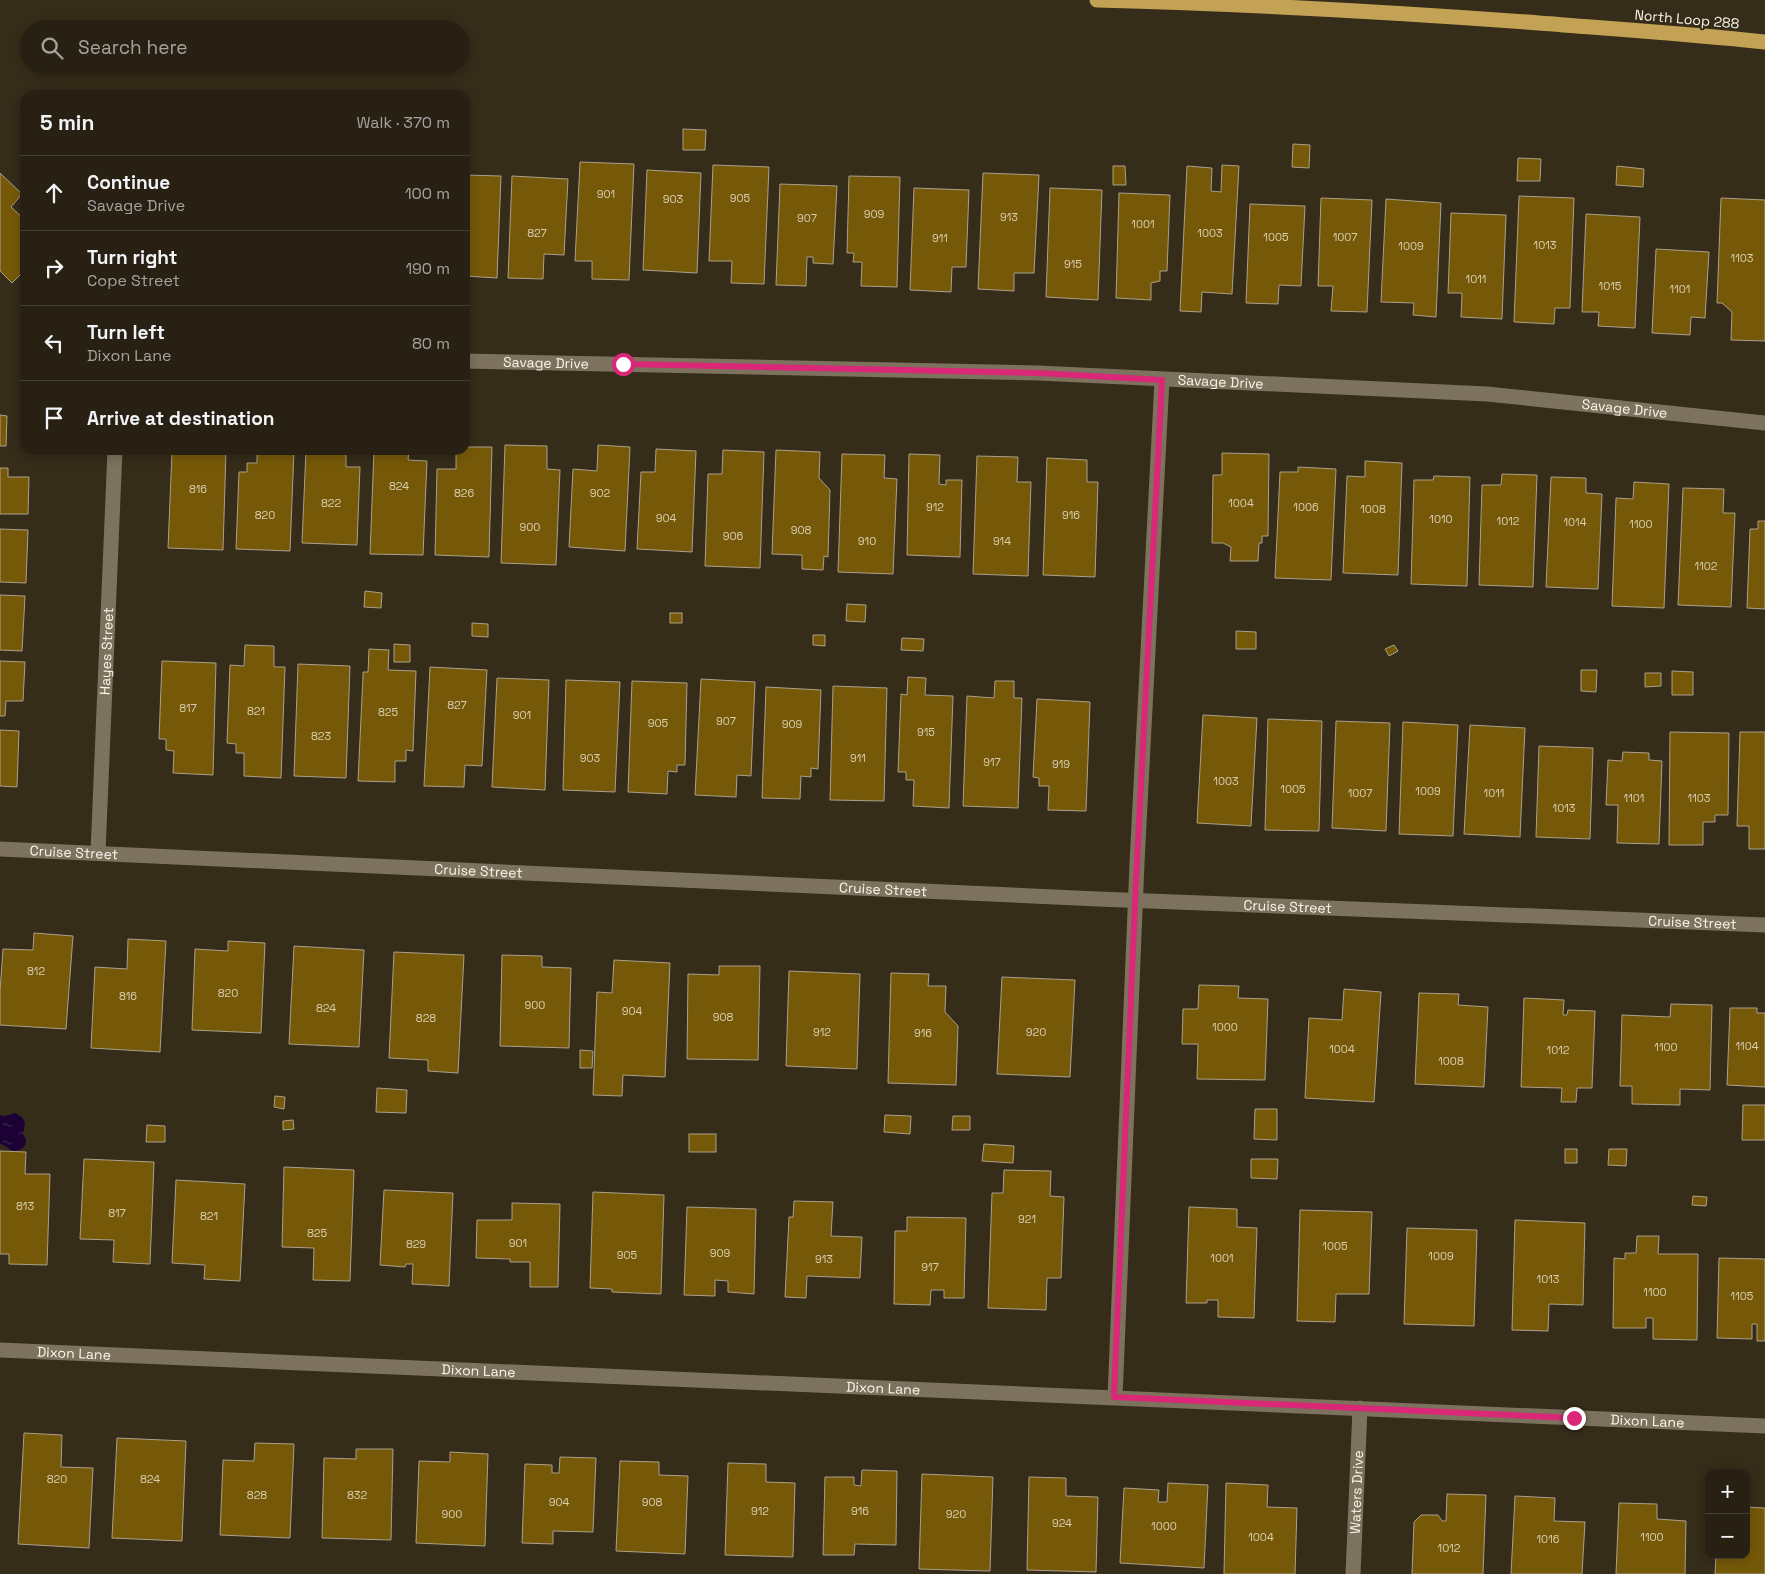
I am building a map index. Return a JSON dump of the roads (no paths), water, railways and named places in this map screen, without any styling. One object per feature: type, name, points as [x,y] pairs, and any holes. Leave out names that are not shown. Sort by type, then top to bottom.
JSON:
[{"type":"highway","name":"North Loop 288","points":[[1097,0],[1217,3],[1461,17],[1765,42]]},
{"type":"street","name":"Savage Drive","points":[[470,361],[1038,373],[1487,394],[1765,423]]},
{"type":"street","points":[[1114,1397],[1135,900],[1162,380]]},
{"type":"street","name":"Hayes Street","points":[[98,852],[115,455]]},
{"type":"street","name":"Cruise Street","points":[[0,849],[1135,900],[1765,925]]},
{"type":"street","name":"Dixon Lane","points":[[0,1350],[1765,1426]]},
{"type":"street","name":"Waters Drive","points":[[1353,1574],[1360,1408]]},
{"type":"water","points":[[15,1113],[21,1116],[25,1122],[22,1133],[26,1140],[25,1145],[16,1151],[0,1144],[0,1115],[5,1116]]}]
